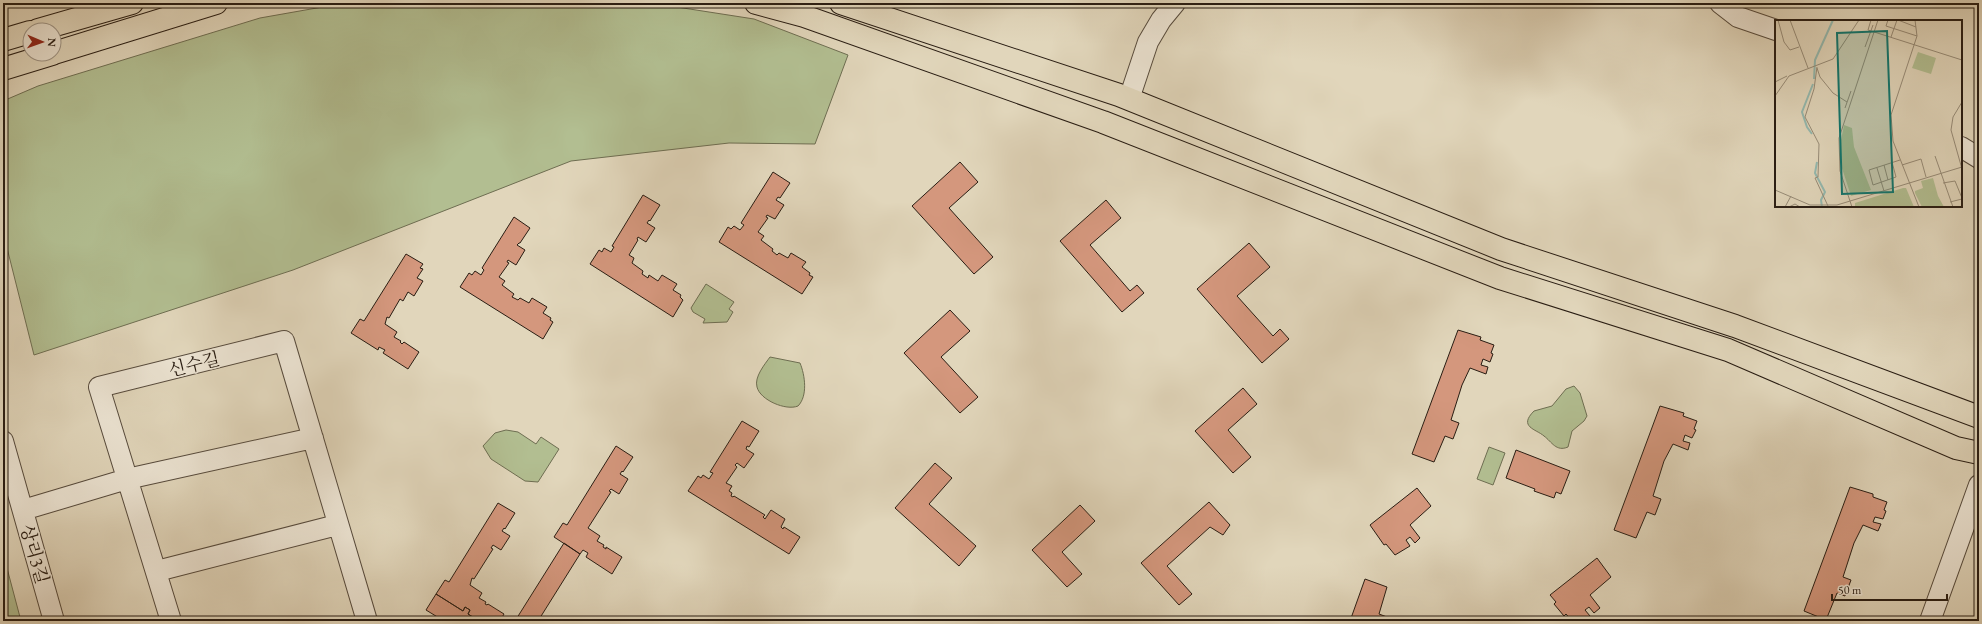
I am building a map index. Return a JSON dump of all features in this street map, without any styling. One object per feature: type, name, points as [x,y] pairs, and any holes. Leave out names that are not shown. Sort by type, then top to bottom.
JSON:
[{"type":"main road","points":[[62,23],[132,3]]},
{"type":"main road","points":[[62,51],[216,3]]},
{"type":"main road","points":[[756,3],[804,16],[1103,122],[1500,278],[1728,350],[1956,448],[1979,453]]},
{"type":"main road","points":[[841,3],[1129,100],[1501,248],[1735,326],[1979,417]]},
{"type":"main road","points":[[3,40],[22,34]]},
{"type":"main road","points":[[3,69],[26,62]]},
{"type":"street","points":[[1129,100],[1148,42],[1161,20],[1175,3]]},
{"type":"street","points":[[1720,3],[1738,17],[1775,30]]},
{"type":"street","points":[[1962,148],[1979,158]]},
{"type":"street","name":"신수길","points":[[171,621],[157,571],[99,387],[284,342],[337,525],[367,621]]},
{"type":"street","points":[[23,510],[127,479],[313,438]]},
{"type":"street","name":"상리3길","points":[[3,441],[54,621]]},
{"type":"street","points":[[1930,621],[1979,486]]},
{"type":"street","points":[[157,571],[337,525]]},
{"type":"green space","points":[[345,3],[651,3],[754,19],[848,55],[815,144],[729,143],[571,161],[293,270],[34,355],[3,232],[3,101],[38,86],[260,18]]},
{"type":"green space","points":[[706,284],[734,302],[729,309],[733,312],[727,322],[703,323],[705,319],[693,312],[691,308]]},
{"type":"green space","points":[[770,357],[800,363],[805,385],[803,397],[798,406],[781,406],[768,400],[759,392],[756,383],[757,379],[760,371]]},
{"type":"green space","points":[[1574,386],[1580,393],[1587,416],[1584,421],[1572,431],[1568,447],[1560,448],[1554,446],[1544,436],[1530,427],[1528,421],[1534,411],[1552,406],[1566,389]]},
{"type":"green space","points":[[506,430],[518,432],[536,444],[541,437],[559,449],[538,482],[525,481],[491,459],[483,446],[495,433]]},
{"type":"green space","points":[[1489,447],[1505,453],[1493,485],[1477,479]]},
{"type":"green space","points":[[3,553],[21,621],[3,621]]},
{"type":"building","points":[[960,162],[978,182],[949,208],[993,257],[974,274],[912,206]]},
{"type":"building","points":[[773,172],[790,183],[780,198],[778,197],[776,200],[784,205],[775,219],[767,215],[766,217],[768,218],[758,232],[764,236],[761,240],[773,249],[772,251],[777,255],[779,253],[788,258],[791,253],[806,262],[802,267],[810,273],[809,275],[813,277],[802,294],[719,242],[728,227],[731,229],[734,226],[740,230],[744,225],[741,223]]},
{"type":"building","points":[[643,195],[660,205],[650,221],[649,220],[647,223],[655,228],[646,242],[638,237],[638,240],[629,255],[634,258],[632,263],[643,271],[642,274],[648,278],[649,275],[658,281],[662,275],[677,284],[673,290],[681,295],[680,297],[683,300],[673,317],[590,264],[599,250],[602,252],[604,248],[611,252],[614,247],[612,246]]},
{"type":"building","points":[[1106,200],[1121,218],[1090,245],[1130,291],[1137,285],[1144,293],[1122,312],[1060,241]]},
{"type":"building","points":[[514,217],[530,228],[517,245],[525,250],[516,265],[508,260],[507,262],[509,263],[499,277],[505,281],[502,285],[514,294],[512,297],[518,300],[520,298],[529,303],[532,298],[547,307],[543,313],[551,318],[550,320],[553,322],[543,339],[460,287],[469,273],[472,275],[475,271],[481,275],[484,270],[482,268]]},
{"type":"building","points":[[1249,243],[1270,267],[1237,296],[1273,336],[1280,329],[1289,339],[1262,363],[1197,289]]},
{"type":"building","points":[[406,254],[423,264],[420,268],[423,269],[417,278],[423,281],[414,296],[408,292],[403,301],[400,299],[389,318],[387,317],[385,324],[397,332],[394,337],[401,341],[400,342],[402,344],[404,342],[419,352],[408,369],[383,353],[385,350],[379,347],[378,350],[351,333],[360,319],[364,321]]},
{"type":"building","points":[[950,310],[970,331],[941,357],[978,397],[960,413],[904,353]]},
{"type":"building","points":[[1458,330],[1481,337],[1480,340],[1494,345],[1491,353],[1493,354],[1490,362],[1483,359],[1481,365],[1488,367],[1486,374],[1470,368],[1462,385],[1451,420],[1459,423],[1453,439],[1445,436],[1434,462],[1412,454]]},
{"type":"building","points":[[1243,388],[1257,404],[1228,430],[1251,457],[1233,473],[1195,431]]},
{"type":"building","points":[[1660,406],[1684,413],[1683,416],[1697,421],[1694,429],[1696,430],[1692,438],[1685,435],[1683,441],[1690,443],[1688,450],[1673,444],[1664,461],[1653,496],[1661,499],[1655,515],[1647,512],[1636,538],[1614,530]]},
{"type":"building","points":[[742,421],[759,431],[749,447],[747,446],[746,449],[754,454],[744,468],[737,463],[735,465],[737,467],[726,483],[732,486],[729,491],[732,493],[731,496],[734,496],[765,515],[763,517],[765,519],[771,510],[785,519],[781,527],[783,529],[784,527],[800,537],[789,554],[688,491],[698,476],[701,478],[703,475],[709,479],[713,473],[710,472]]},
{"type":"building","points":[[616,446],[633,457],[620,474],[628,479],[619,494],[611,489],[609,491],[611,492],[588,528],[600,536],[597,541],[604,545],[603,547],[606,549],[606,547],[622,557],[612,574],[586,557],[588,553],[583,550],[580,554],[554,537],[563,523],[567,525]]},
{"type":"building","points":[[1516,450],[1570,471],[1561,494],[1556,492],[1554,498],[1534,491],[1535,489],[1506,478]]},
{"type":"building","points":[[935,463],[952,478],[929,504],[976,546],[959,566],[895,508]]},
{"type":"building","points":[[1850,487],[1873,494],[1873,497],[1887,502],[1884,510],[1886,511],[1883,519],[1875,517],[1873,522],[1881,524],[1878,531],[1863,525],[1854,543],[1843,577],[1851,580],[1845,596],[1837,593],[1826,620],[1804,611]]},
{"type":"building","points":[[1417,488],[1431,506],[1410,525],[1420,538],[1415,543],[1410,537],[1406,540],[1410,546],[1395,555],[1386,544],[1384,545],[1370,525]]},
{"type":"building","points":[[1209,502],[1230,525],[1223,535],[1210,527],[1167,566],[1192,594],[1179,605],[1141,563]]},
{"type":"building","points":[[498,503],[515,513],[505,529],[504,528],[502,531],[510,536],[501,550],[493,545],[491,548],[493,549],[474,579],[472,578],[470,585],[482,593],[479,598],[486,602],[485,604],[488,604],[504,614],[500,621],[479,621],[468,614],[470,610],[465,607],[463,611],[436,594],[445,580],[449,582]]},
{"type":"building","points":[[1080,505],[1095,521],[1062,552],[1082,574],[1067,587],[1032,550]]},
{"type":"building","points":[[564,543],[580,554],[538,621],[515,621]]},
{"type":"building","points":[[1597,558],[1611,577],[1590,595],[1600,608],[1594,613],[1589,607],[1585,610],[1590,616],[1584,621],[1572,621],[1566,614],[1564,616],[1554,604],[1556,602],[1550,595]]},
{"type":"building","points":[[1365,579],[1387,587],[1379,614],[1387,617],[1385,621],[1350,621]]},
{"type":"building","points":[[436,594],[463,611],[465,607],[470,610],[468,614],[479,621],[444,621],[426,610]]}]
